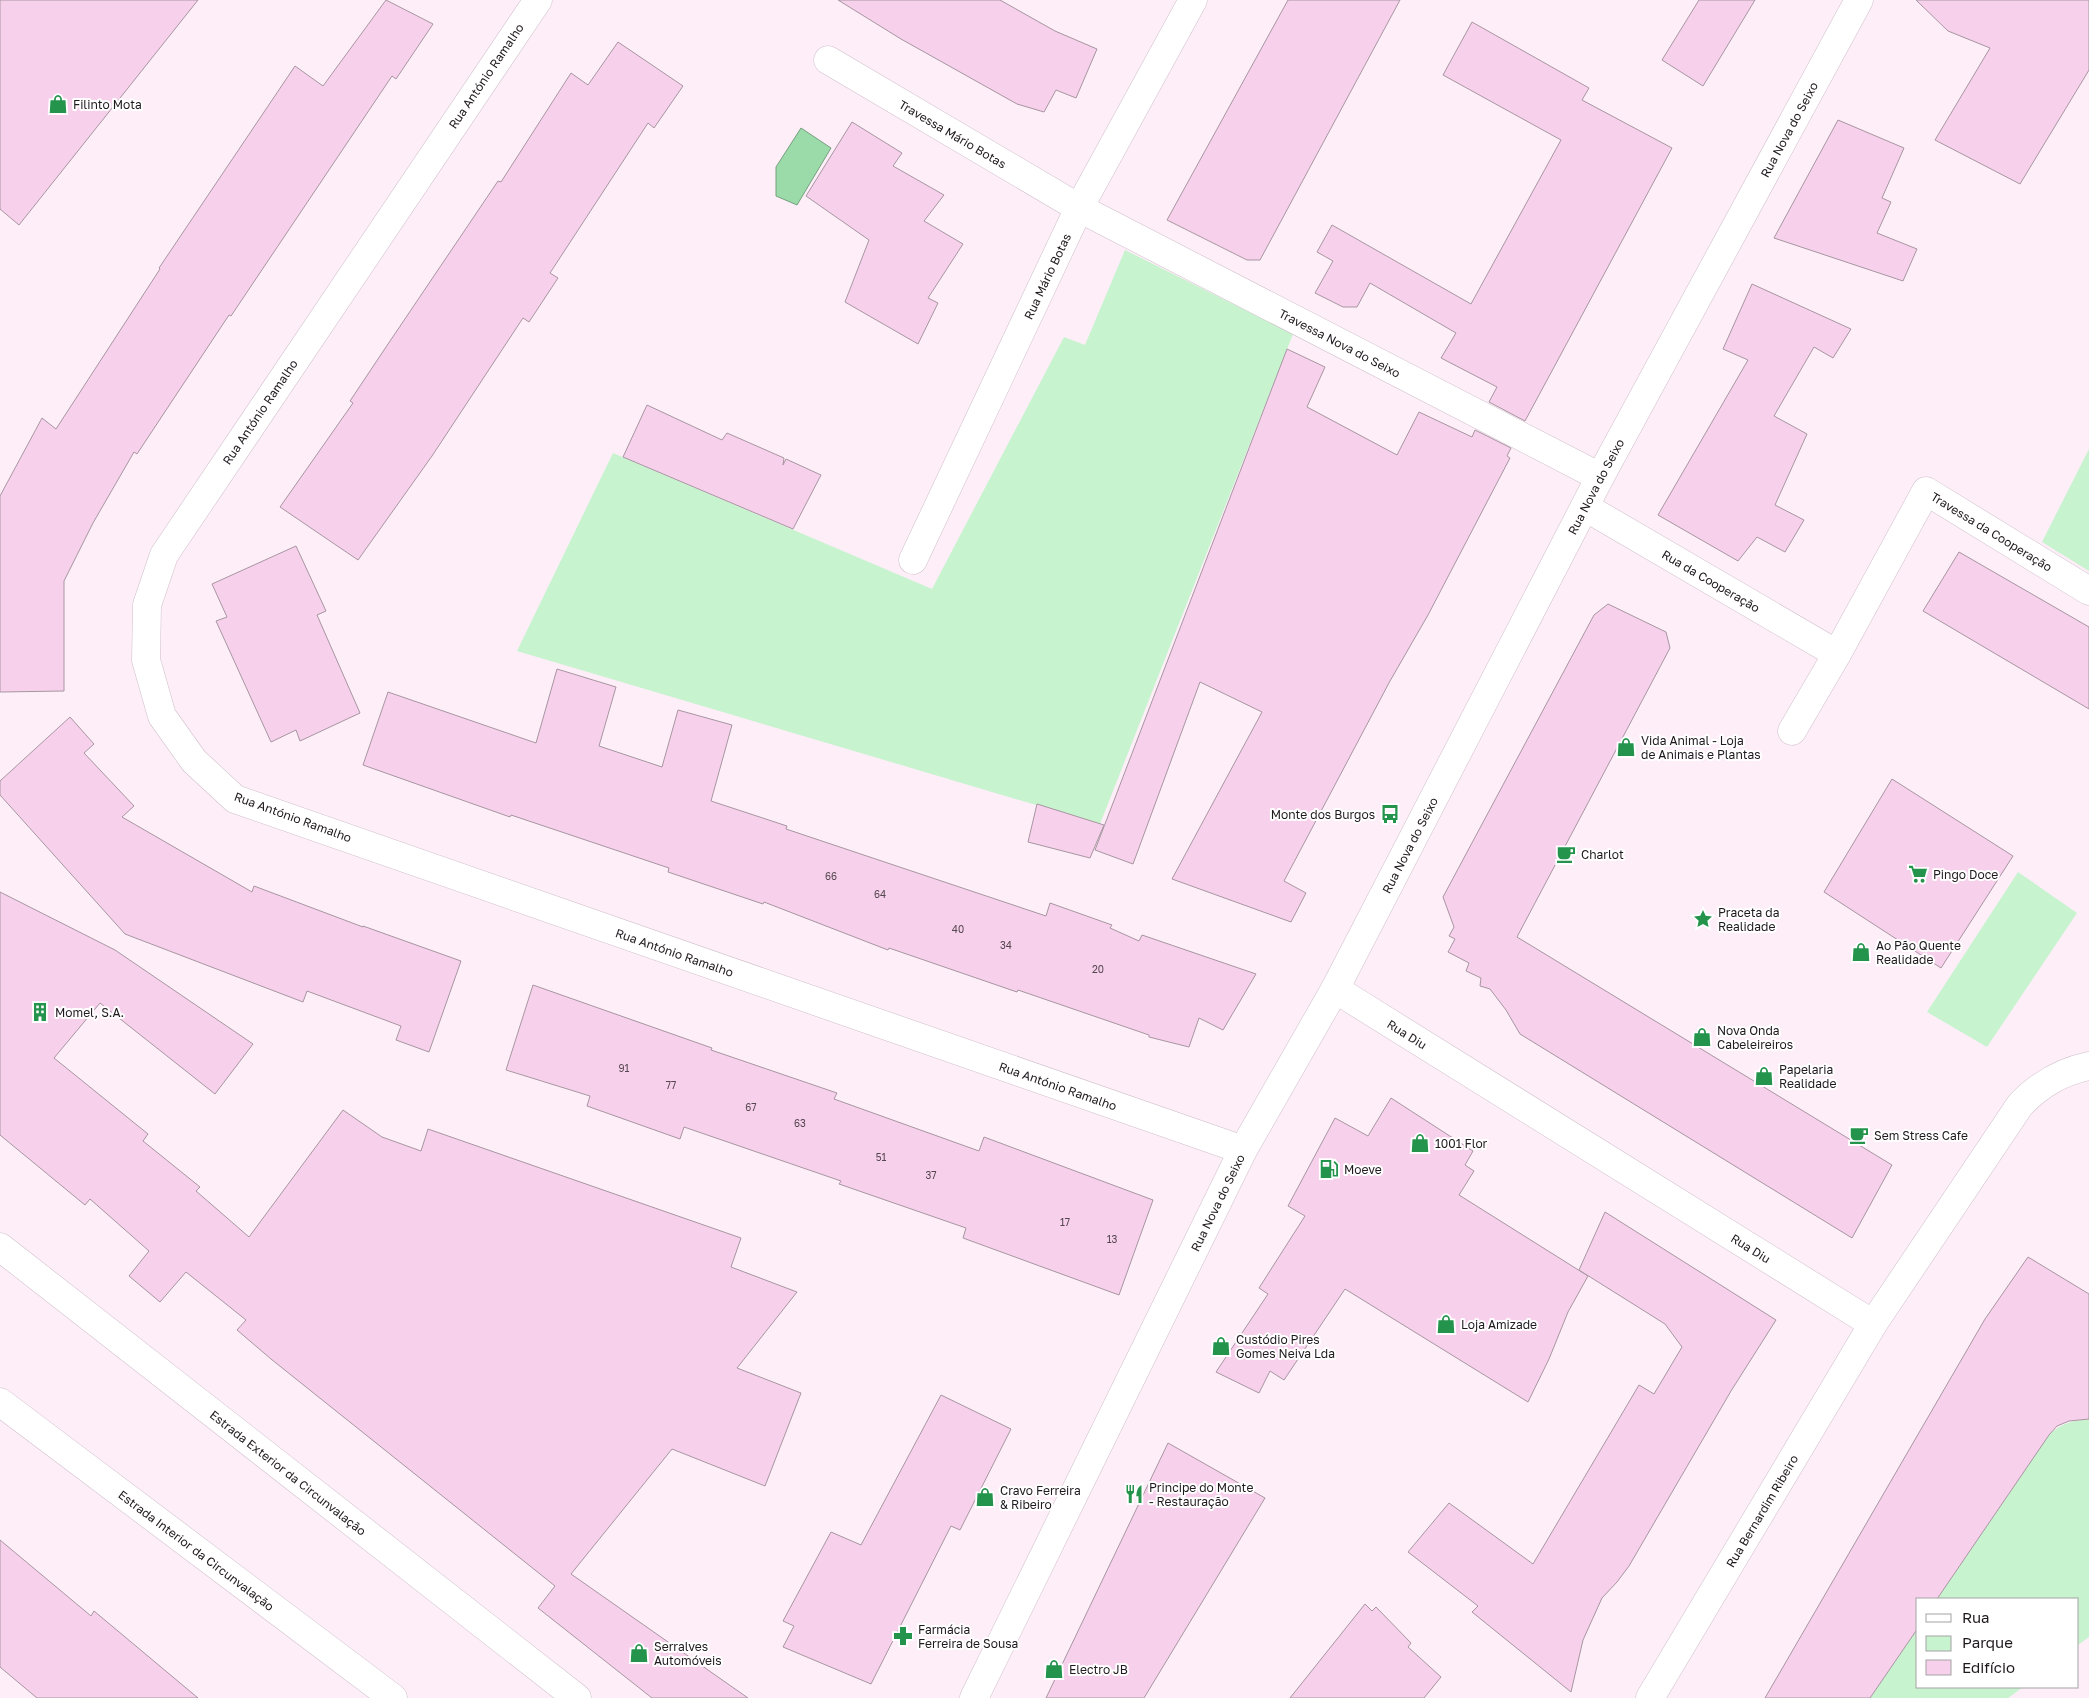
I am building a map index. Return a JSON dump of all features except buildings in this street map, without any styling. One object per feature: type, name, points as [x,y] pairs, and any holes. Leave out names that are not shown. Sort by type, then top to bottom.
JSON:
[{"type":"street","name":"Rua António Ramalho","points":[[538,0],[164,555],[147,605],[146,660],[162,716],[194,761],[235,798],[1244,1150]]},
{"type":"street","name":"Rua Mário Botas","points":[[913,560],[1079,208],[1193,0]]},
{"type":"street","name":"Rua Nova do Seixo","points":[[974,1698],[1244,1150],[1335,989],[1600,478],[1859,0]]},
{"type":"street","name":"Travessa Mário Botas","points":[[828,60],[1079,208]]},
{"type":"street","name":"Travessa Nova do Seixo","points":[[1079,208],[1600,478]]},
{"type":"street","name":"Travessa da Cooperação","points":[[1837,654],[1926,491],[2089,591]]},
{"type":"street","name":"Rua da Cooperação","points":[[1585,507],[1837,654]]},
{"type":"street","points":[[1792,731],[1837,654]]},
{"type":"street","name":"Rua Diu","points":[[1335,989],[1873,1324]]},
{"type":"street","points":[[1873,1324],[2020,1105],[2032,1092],[2047,1081],[2064,1072],[2089,1066]]},
{"type":"street","name":"Estrada Exterior da Circunvalação","points":[[0,1247],[577,1698]]},
{"type":"street","name":"Rua Bernardim Ribeiro","points":[[1650,1698],[1873,1324]]},
{"type":"street","name":"Estrada Interior da Circunvalação","points":[[0,1402],[392,1698]]},
{"type":"green space","points":[[1125,250],[1293,334],[1100,824],[517,651],[613,453],[932,589],[1064,337],[1085,345]]},
{"type":"green space","points":[[2089,449],[2089,571],[2042,542]]},
{"type":"green space","points":[[2018,872],[2077,913],[1987,1047],[1927,1012]]},
{"type":"green space","points":[[2089,1419],[2089,1637],[2079,1644],[2079,1598],[1938,1598],[2049,1435],[2067,1423]]},
{"type":"green space","points":[[1916,1631],[1916,1688],[2022,1688],[2008,1698],[1870,1698]]},
{"type":"shaded area","points":[[801,128],[831,148],[797,205],[776,196],[776,167]]},
{"type":"place","name":"Filinto Mota","points":[[58,104]]},
{"type":"place","name":"Vida Animal - Loja de Animais e Plantas","points":[[1626,747]]},
{"type":"place","name":"Monte dos Burgos","points":[[1390,814]]},
{"type":"place","name":"Charlot","points":[[1566,854]]},
{"type":"place","name":"Pingo Doce","points":[[1918,874]]},
{"type":"place","name":"Praceta da Realidade","points":[[1703,919]]},
{"type":"place","name":"Ao Pão Quente Realidade","points":[[1861,952]]},
{"type":"place","name":"Momel, S.A.","points":[[40,1012]]},
{"type":"place","name":"Nova Onda Cabeleireiros","points":[[1702,1037]]},
{"type":"place","name":"Papelaria Realidade","points":[[1764,1076]]},
{"type":"place","name":"Sem Stress Cafe","points":[[1859,1135]]},
{"type":"place","name":"1001 Flor","points":[[1420,1143]]},
{"type":"place","name":"Moeve","points":[[1329,1169]]},
{"type":"place","name":"Loja Amizade","points":[[1446,1324]]},
{"type":"place","name":"Custódio Pires Gomes Neiva Lda","points":[[1221,1346]]},
{"type":"place","name":"Principe do Monte - Restauração","points":[[1134,1494]]},
{"type":"place","name":"Cravo Ferreira & Ribeiro","points":[[985,1497]]},
{"type":"place","name":"Farmácia Ferreira de Sousa","points":[[903,1636]]},
{"type":"place","name":"Serralves Automóveis","points":[[639,1653]]},
{"type":"place","name":"Electro JB","points":[[1054,1669]]}]
